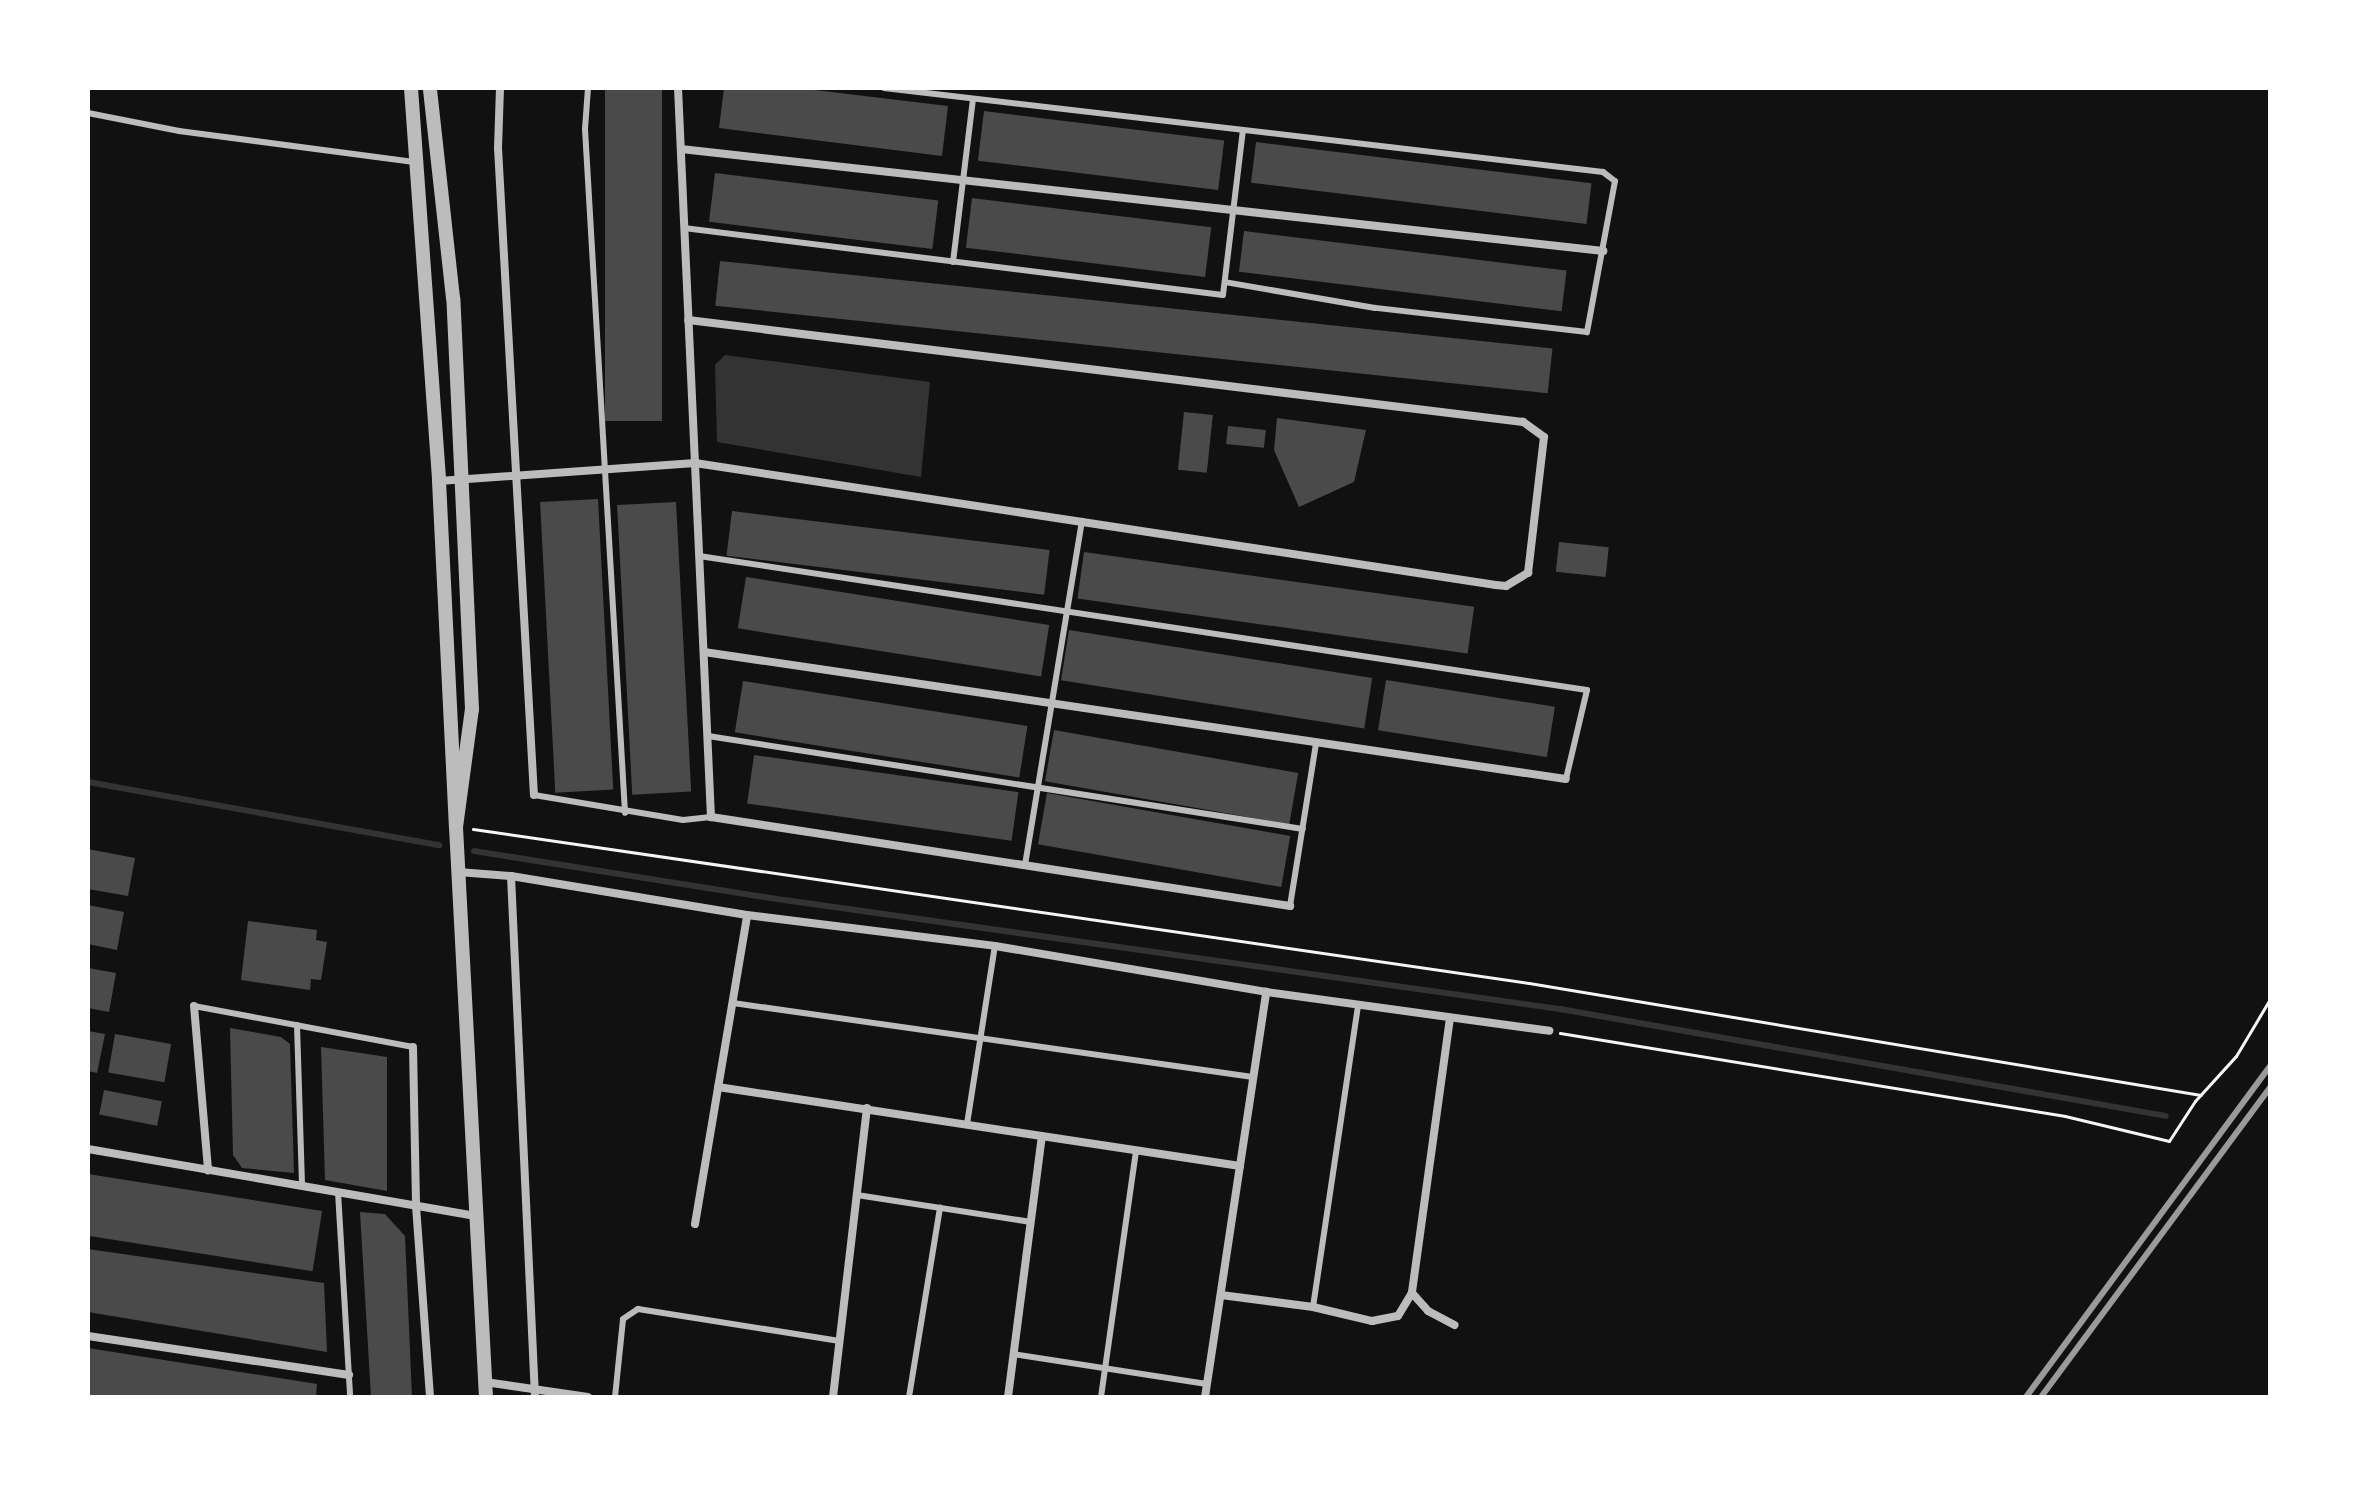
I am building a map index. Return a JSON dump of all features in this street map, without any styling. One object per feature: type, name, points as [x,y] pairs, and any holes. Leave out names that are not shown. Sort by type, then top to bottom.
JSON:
[{"type":"street","points":[[411,88],[439,481],[474,1216],[486,1390],[588,1397]]},
{"type":"street","points":[[430,88],[453,298],[472,709],[456,827]]},
{"type":"street","points":[[500,88],[498,148],[534,795]]},
{"type":"street","points":[[678,88],[711,817],[1290,906]]},
{"type":"street","points":[[681,149],[1603,251]]},
{"type":"street","points":[[439,481],[695,463],[1506,586],[1528,573],[1544,437],[1523,422],[688,320]]},
{"type":"street","points":[[704,652],[1566,779]]},
{"type":"street","points":[[457,872],[511,876],[747,915],[995,946],[1266,992],[1549,1031]]},
{"type":"street","points":[[511,876],[535,1393]]},
{"type":"street","points":[[695,1224],[747,915]]},
{"type":"street","points":[[1205,1397],[1266,992]]},
{"type":"street","points":[[194,1006],[208,1170]]},
{"type":"street","points":[[1221,1295],[1313,1307],[1372,1321],[1398,1316],[1412,1293],[1450,1018]]},
{"type":"street","points":[[413,1047],[416,1206],[430,1397]]},
{"type":"street","points":[[718,1087],[1240,1166]]},
{"type":"street","points":[[833,1397],[867,1108]]},
{"type":"street","points":[[1008,1397],[1042,1136]]},
{"type":"street","points":[[88,1149],[474,1216]]},
{"type":"street","points":[[1412,1293],[1428,1311],[1454,1325]]},
{"type":"street","points":[[88,1336],[349,1375]]},
{"type":"lane","points":[[588,88],[585,129],[625,813]]},
{"type":"lane","points":[[884,88],[1603,172],[1615,181],[1587,332],[1375,308],[1225,282]]},
{"type":"lane","points":[[953,262],[973,99]]},
{"type":"lane","points":[[88,113],[179,131],[416,162]]},
{"type":"lane","points":[[684,228],[1223,295],[1243,130]]},
{"type":"lane","points":[[1025,865],[1082,521]]},
{"type":"lane","points":[[699,556],[1587,690],[1566,779]]},
{"type":"lane","points":[[708,736],[1303,829]]},
{"type":"lane","points":[[1290,906],[1316,743]]},
{"type":"lane","points":[[534,795],[625,813],[683,820],[711,817]]},
{"type":"lane","points":[[967,1124],[995,946]]},
{"type":"lane","points":[[733,1003],[1253,1077]]},
{"type":"lane","points":[[1313,1307],[1358,1005]]},
{"type":"lane","points":[[194,1006],[413,1047]]},
{"type":"lane","points":[[297,1025],[302,1186]]},
{"type":"lane","points":[[1101,1397],[1136,1151]]},
{"type":"lane","points":[[338,1192],[350,1397]]},
{"type":"lane","points":[[857,1195],[1031,1222]]},
{"type":"lane","points":[[909,1397],[940,1208]]},
{"type":"lane","points":[[615,1397],[623,1319],[638,1309],[839,1341]]},
{"type":"lane","points":[[1013,1354],[1207,1384]]},
{"type":"path","points":[[456,827],[1529,983],[2201,1095]]},
{"type":"path","points":[[1549,1031],[2065,1116],[2169,1141],[2201,1095],[2236,1056],[2270,999]]},
{"type":"path","points":[[2264,1007],[2270,1010]]},
{"type":"shaded area","points":[[725,355],[930,382],[921,477],[717,442],[715,365]]},
{"type":"building","points":[[605,88],[662,88],[662,421],[605,421]]},
{"type":"building","points":[[724,88],[798,88],[948,106],[942,156],[719,128]]},
{"type":"building","points":[[984,111],[1224,140],[1218,190],[978,161]]},
{"type":"building","points":[[1256,142],[1591,183],[1586,224],[1251,183]]},
{"type":"building","points":[[715,173],[938,200],[932,249],[709,222]]},
{"type":"building","points":[[972,198],[1211,227],[1205,277],[966,248]]},
{"type":"building","points":[[1244,231],[1567,271],[1562,311],[1239,272]]},
{"type":"building","points":[[720,261],[1552,348],[1548,393],[715,306]]},
{"type":"building","points":[[1184,412],[1213,415],[1207,473],[1178,470]]},
{"type":"building","points":[[1277,418],[1366,430],[1354,482],[1299,507],[1274,450]]},
{"type":"building","points":[[1228,426],[1266,430],[1264,448],[1226,444]]},
{"type":"building","points":[[598,499],[613,790],[555,793],[540,502]]},
{"type":"building","points":[[676,502],[691,792],[632,795],[617,505]]},
{"type":"building","points":[[732,511],[1050,550],[1044,595],[727,556]]},
{"type":"building","points":[[1559,542],[1609,547],[1606,577],[1556,572]]},
{"type":"building","points":[[1084,552],[1474,607],[1468,653],[1077,599]]},
{"type":"building","points":[[746,577],[1049,625],[1041,676],[738,628]]},
{"type":"building","points":[[1069,630],[1372,678],[1364,728],[1061,680]]},
{"type":"building","points":[[1386,680],[1555,707],[1547,757],[1378,730]]},
{"type":"building","points":[[743,681],[1027,726],[1019,777],[735,732]]},
{"type":"building","points":[[1054,730],[1298,773],[1289,824],[1045,781]]},
{"type":"building","points":[[754,755],[1018,792],[1012,841],[747,804]]},
{"type":"building","points":[[1047,793],[1290,836],[1281,887],[1038,844]]},
{"type":"building","points":[[88,849],[135,858],[128,896],[88,889]]},
{"type":"building","points":[[88,905],[124,912],[117,950],[88,944]]},
{"type":"building","points":[[248,921],[317,930],[316,940],[327,942],[321,980],[311,979],[310,990],[241,980]]},
{"type":"building","points":[[88,968],[116,973],[109,1012],[88,1008]]},
{"type":"building","points":[[230,1028],[281,1037],[290,1044],[294,1173],[242,1168],[233,1155]]},
{"type":"building","points":[[88,1031],[105,1034],[97,1073],[88,1071]]},
{"type":"building","points":[[115,1034],[171,1044],[164,1082],[108,1072]]},
{"type":"building","points":[[321,1047],[387,1057],[387,1191],[325,1180]]},
{"type":"building","points":[[104,1090],[162,1101],[157,1126],[99,1115]]},
{"type":"building","points":[[88,1174],[322,1211],[313,1271],[88,1236]]},
{"type":"building","points":[[360,1212],[385,1214],[405,1236],[412,1397],[371,1397]]},
{"type":"building","points":[[88,1249],[324,1283],[327,1352],[88,1312]]},
{"type":"building","points":[[88,1348],[317,1384],[316,1397],[88,1397]]},
{"type":"waterway","points":[[88,782],[439,845]]},
{"type":"waterway","points":[[474,851],[784,900],[1560,1009],[2166,1116]]},
{"type":"railway","points":[[2026,1397],[2270,1066]]},
{"type":"railway","points":[[2041,1397],[2270,1087]]}]
